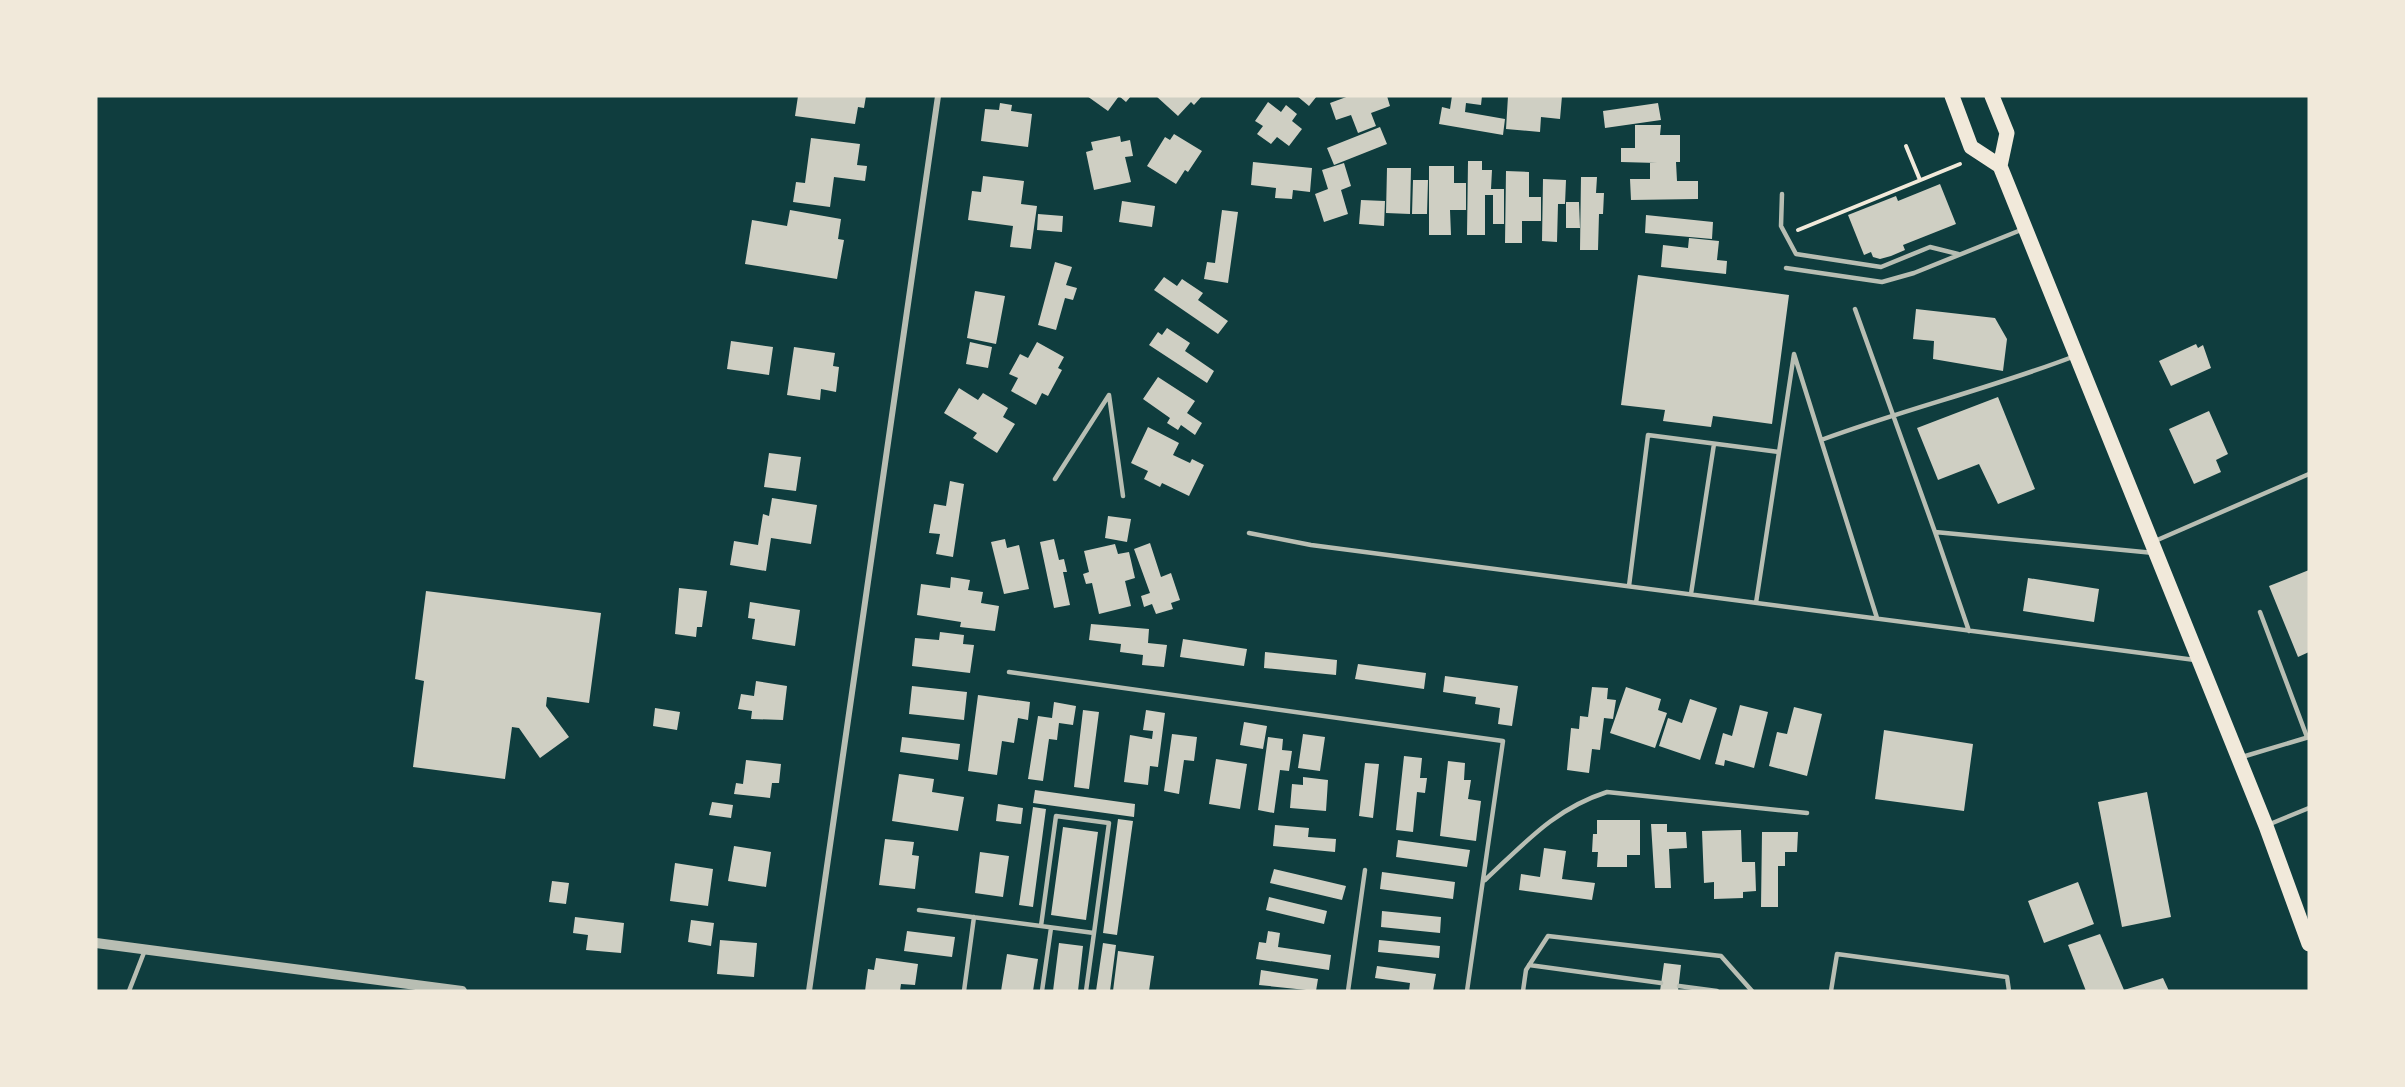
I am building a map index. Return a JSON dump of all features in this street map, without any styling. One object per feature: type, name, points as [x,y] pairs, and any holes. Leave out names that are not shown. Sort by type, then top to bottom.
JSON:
[{"type":"main road","points":[[1952,96],[1971,147],[2000,166]]},
{"type":"main road","points":[[1992,96],[2007,133],[2000,166],[2240,758],[2309,944]]},
{"type":"street","points":[[809,991],[938,96]]},
{"type":"street","points":[[96,943],[462,991]]},
{"type":"lane","points":[[1782,194],[1781,226],[1796,254],[1881,267],[1930,247],[1958,254]]},
{"type":"lane","points":[[1786,268],[1882,282],[1914,273],[2025,228]]},
{"type":"lane","points":[[1855,309],[1969,631]]},
{"type":"lane","points":[[1756,603],[1794,354],[1877,618]]},
{"type":"lane","points":[[1821,440],[1893,414],[2042,369],[2076,356]]},
{"type":"lane","points":[[1055,479],[1109,394],[1123,496]]},
{"type":"lane","points":[[1629,586],[1648,435],[1779,452]]},
{"type":"lane","points":[[1691,594],[1713,444]]},
{"type":"lane","points":[[1935,532],[2154,548],[2309,474]]},
{"type":"lane","points":[[1249,533],[1311,545],[2200,660]]},
{"type":"lane","points":[[2240,758],[2308,737],[2260,612]]},
{"type":"lane","points":[[1009,672],[1503,741],[1485,880],[1467,991]]},
{"type":"lane","points":[[1485,880],[1560,812],[1581,800],[1607,792],[1807,813]]},
{"type":"lane","points":[[2266,826],[2309,808]]},
{"type":"lane","points":[[1041,926],[1056,816],[1109,823],[1086,991]]},
{"type":"lane","points":[[1348,991],[1365,870]]},
{"type":"lane","points":[[919,910],[1094,933]]},
{"type":"lane","points":[[964,991],[974,917]]},
{"type":"lane","points":[[1042,991],[1051,928]]},
{"type":"lane","points":[[1523,991],[1529,965],[1548,936],[1721,956],[1752,991]]},
{"type":"lane","points":[[129,991],[145,950]]},
{"type":"lane","points":[[1831,991],[1837,954],[2007,977],[2009,991]]},
{"type":"lane","points":[[1529,965],[1661,983]]},
{"type":"lane","points":[[1679,986],[1717,991]]},
{"type":"path","points":[[1906,146],[1920,180]]},
{"type":"path","points":[[1795,231],[1960,164]]},
{"type":"building","points":[[798,96],[866,96],[864,108],[858,107],[855,124],[795,116]]},
{"type":"building","points":[[1087,96],[1119,96],[1108,111]]},
{"type":"building","points":[[1119,96],[1131,96],[1126,102]]},
{"type":"building","points":[[1156,96],[1202,96],[1194,105],[1191,102],[1178,116]]},
{"type":"building","points":[[1297,96],[1317,96],[1309,106]]},
{"type":"building","points":[[1349,96],[1387,96],[1390,106],[1371,113],[1376,126],[1358,133],[1351,115],[1336,120],[1330,103]]},
{"type":"building","points":[[1452,96],[1482,96],[1481,105],[1466,103],[1465,112],[1505,119],[1503,135],[1439,124],[1442,107],[1450,109]]},
{"type":"building","points":[[1508,96],[1562,96],[1560,119],[1541,117],[1540,132],[1506,129]]},
{"type":"building","points":[[1268,102],[1281,112],[1286,105],[1297,114],[1292,121],[1302,129],[1289,146],[1277,137],[1271,144],[1257,134],[1263,126],[1255,121]]},
{"type":"building","points":[[1000,103],[1012,105],[1011,111],[1032,114],[1028,147],[981,141],[985,109],[999,110]]},
{"type":"building","points":[[1658,103],[1661,120],[1605,128],[1603,111]]},
{"type":"building","points":[[1635,125],[1661,125],[1660,135],[1680,135],[1680,162],[1676,162],[1677,181],[1698,181],[1698,199],[1631,200],[1630,179],[1650,179],[1650,163],[1657,163],[1621,162],[1621,148],[1635,148]]},
{"type":"building","points":[[1380,127],[1387,144],[1334,165],[1327,148]]},
{"type":"building","points":[[1174,134],[1202,151],[1188,172],[1185,170],[1176,184],[1147,166],[1165,137],[1170,140]]},
{"type":"building","points":[[1120,136],[1121,142],[1130,140],[1133,156],[1125,157],[1131,182],[1094,190],[1086,152],[1093,150],[1091,142]]},
{"type":"building","points":[[811,138],[860,144],[857,165],[867,166],[865,181],[834,177],[830,207],[793,202],[796,182],[805,183]]},
{"type":"building","points":[[1468,161],[1482,161],[1482,170],[1492,170],[1491,189],[1504,189],[1504,224],[1493,224],[1493,195],[1485,195],[1485,235],[1467,235]]},
{"type":"building","points":[[1253,162],[1312,168],[1310,192],[1293,190],[1292,199],[1275,198],[1276,188],[1251,185]]},
{"type":"building","points":[[1344,163],[1351,186],[1341,190],[1348,214],[1324,222],[1315,194],[1328,189],[1322,170]]},
{"type":"building","points":[[1429,166],[1454,166],[1454,183],[1466,183],[1466,210],[1450,210],[1451,235],[1429,235]]},
{"type":"building","points":[[1387,168],[1411,168],[1410,214],[1386,213]]},
{"type":"building","points":[[1506,171],[1529,172],[1529,197],[1541,197],[1541,221],[1522,221],[1522,243],[1505,243]]},
{"type":"building","points":[[983,176],[1024,181],[1021,204],[1037,206],[1031,249],[1010,247],[1013,226],[968,220],[972,191],[981,192]]},
{"type":"building","points":[[1581,177],[1597,177],[1596,193],[1604,193],[1603,214],[1599,214],[1598,250],[1580,250]]},
{"type":"building","points":[[1543,179],[1566,180],[1565,204],[1558,204],[1557,242],[1542,241]]},
{"type":"building","points":[[1413,180],[1428,180],[1427,214],[1412,214]]},
{"type":"building","points":[[1940,184],[1956,224],[1903,245],[1905,250],[1891,256],[1880,259],[1873,257],[1871,252],[1864,255],[1848,215],[1896,196],[1898,201]]},
{"type":"building","points":[[1361,200],[1385,201],[1384,226],[1359,224]]},
{"type":"building","points":[[1122,201],[1155,206],[1152,227],[1119,222]]},
{"type":"building","points":[[1566,202],[1579,202],[1580,228],[1566,228]]},
{"type":"building","points":[[790,210],[841,219],[838,239],[844,240],[837,279],[745,264],[752,220],[787,226]]},
{"type":"building","points":[[1222,210],[1238,212],[1228,283],[1204,279],[1207,262],[1215,263]]},
{"type":"building","points":[[1038,214],[1063,216],[1062,232],[1037,230]]},
{"type":"building","points":[[1646,215],[1713,222],[1712,239],[1645,233]]},
{"type":"building","points":[[1689,238],[1719,241],[1717,260],[1727,261],[1726,274],[1661,267],[1663,245],[1688,248]]},
{"type":"building","points":[[1055,262],[1072,267],[1066,285],[1077,288],[1073,300],[1065,298],[1056,330],[1038,325]]},
{"type":"building","points":[[1638,275],[1789,295],[1772,424],[1713,416],[1711,427],[1663,421],[1665,410],[1621,405]]},
{"type":"building","points":[[1164,277],[1177,286],[1182,279],[1203,293],[1198,300],[1228,321],[1218,334],[1154,290]]},
{"type":"building","points":[[975,291],[1005,296],[996,344],[967,338]]},
{"type":"building","points":[[1916,309],[1995,318],[2007,339],[2003,371],[1933,359],[1934,341],[1913,339]]},
{"type":"building","points":[[1167,328],[1190,343],[1185,351],[1214,371],[1207,383],[1149,345],[1158,332],[1162,335]]},
{"type":"building","points":[[731,341],[773,347],[769,375],[727,369]]},
{"type":"building","points":[[970,342],[992,347],[988,368],[966,364]]},
{"type":"building","points":[[1037,342],[1064,357],[1058,368],[1062,370],[1048,396],[1042,393],[1036,405],[1011,391],[1018,378],[1009,374],[1020,354],[1028,358]]},
{"type":"building","points":[[2196,344],[2198,348],[2203,345],[2211,368],[2171,386],[2159,361]]},
{"type":"building","points":[[794,347],[835,353],[833,366],[839,367],[836,392],[821,389],[820,400],[787,395]]},
{"type":"building","points":[[1158,377],[1195,401],[1187,413],[1202,423],[1195,435],[1181,425],[1178,430],[1167,423],[1170,418],[1143,399]]},
{"type":"building","points":[[959,388],[978,400],[983,393],[1008,408],[1003,417],[1015,424],[997,453],[973,438],[977,433],[944,413]]},
{"type":"building","points":[[1998,397],[2035,489],[1998,504],[1979,464],[1938,480],[1917,428]]},
{"type":"building","points":[[2209,411],[2228,454],[2216,460],[2221,472],[2194,484],[2169,429]]},
{"type":"building","points":[[1148,427],[1179,443],[1173,455],[1190,463],[1192,459],[1204,465],[1189,496],[1162,483],[1160,487],[1144,479],[1148,471],[1131,463]]},
{"type":"building","points":[[769,453],[801,457],[796,491],[764,487]]},
{"type":"building","points":[[950,481],[964,484],[953,557],[936,554],[940,534],[929,533],[934,504],[946,506]]},
{"type":"building","points":[[772,498],[817,505],[811,544],[771,538],[766,571],[730,565],[734,541],[758,545],[763,514],[769,516]]},
{"type":"building","points":[[1108,516],[1131,519],[1127,542],[1105,538]]},
{"type":"building","points":[[1005,539],[1007,548],[1019,545],[1029,589],[1004,594],[991,542]]},
{"type":"building","points":[[1054,539],[1059,560],[1064,559],[1067,572],[1063,572],[1070,605],[1054,608],[1040,542]]},
{"type":"building","points":[[1150,543],[1161,577],[1171,573],[1180,600],[1171,603],[1173,609],[1156,614],[1152,604],[1144,607],[1141,596],[1150,593],[1134,549]]},
{"type":"building","points":[[1115,544],[1118,554],[1129,552],[1135,578],[1125,581],[1131,606],[1099,614],[1092,583],[1086,584],[1083,574],[1089,572],[1084,551]]},
{"type":"building","points":[[2309,570],[2309,652],[2298,657],[2269,586]]},
{"type":"building","points":[[951,577],[970,580],[968,590],[983,592],[981,603],[999,606],[995,631],[960,627],[961,622],[917,615],[921,584],[950,588]]},
{"type":"building","points":[[2028,578],[2099,589],[2094,622],[2023,611]]},
{"type":"building","points":[[679,588],[707,591],[702,627],[697,627],[696,637],[675,634]]},
{"type":"building","points":[[426,591],[601,613],[589,703],[547,697],[546,706],[569,737],[540,758],[519,728],[512,727],[505,779],[413,767],[424,681],[415,679]]},
{"type":"building","points":[[750,602],[800,610],[795,646],[752,639],[755,619],[748,618]]},
{"type":"building","points":[[1091,624],[1149,629],[1148,643],[1167,645],[1164,667],[1142,665],[1143,655],[1120,652],[1121,644],[1089,640]]},
{"type":"building","points":[[940,632],[964,635],[963,644],[974,645],[970,673],[912,666],[915,638],[939,640]]},
{"type":"building","points":[[1183,639],[1247,649],[1244,666],[1180,657]]},
{"type":"building","points":[[1265,652],[1337,660],[1336,675],[1264,668]]},
{"type":"building","points":[[1358,664],[1426,673],[1424,689],[1355,679]]},
{"type":"building","points":[[1445,676],[1518,686],[1512,726],[1498,724],[1500,708],[1475,704],[1476,697],[1443,692]]},
{"type":"building","points":[[756,681],[787,686],[783,720],[751,719],[752,711],[738,709],[741,694],[754,696]]},
{"type":"building","points":[[912,686],[967,692],[964,720],[909,714]]},
{"type":"building","points":[[1592,687],[1608,688],[1607,699],[1616,700],[1613,719],[1604,718],[1600,750],[1592,749],[1589,773],[1567,770],[1571,728],[1579,729],[1580,716],[1588,717]]},
{"type":"building","points":[[1626,687],[1661,699],[1658,710],[1667,713],[1655,748],[1610,733]]},
{"type":"building","points":[[978,695],[1030,702],[1028,720],[1018,718],[1014,743],[1002,741],[997,775],[968,771]]},
{"type":"building","points":[[1690,699],[1717,708],[1700,760],[1659,746],[1668,718],[1682,723]]},
{"type":"building","points":[[1054,702],[1076,706],[1073,725],[1059,723],[1057,740],[1049,739],[1043,781],[1028,779],[1038,716],[1052,718]]},
{"type":"building","points":[[1740,705],[1768,712],[1754,768],[1725,760],[1724,766],[1715,764],[1723,733],[1732,736]]},
{"type":"building","points":[[1794,707],[1822,714],[1807,776],[1769,766],[1777,732],[1787,734]]},
{"type":"building","points":[[655,708],[680,712],[677,730],[653,726]]},
{"type":"building","points":[[1083,710],[1099,712],[1089,789],[1074,787]]},
{"type":"building","points":[[1146,710],[1165,713],[1158,767],[1150,766],[1148,785],[1124,782],[1130,735],[1152,739],[1153,731],[1143,730]]},
{"type":"building","points":[[1244,722],[1267,726],[1263,749],[1240,745]]},
{"type":"building","points":[[1884,730],[1973,744],[1964,811],[1875,799]]},
{"type":"building","points":[[1172,734],[1197,737],[1194,761],[1184,760],[1179,794],[1164,791]]},
{"type":"building","points":[[1303,734],[1325,737],[1320,771],[1298,768]]},
{"type":"building","points":[[902,737],[960,744],[958,760],[900,752]]},
{"type":"building","points":[[1268,737],[1283,739],[1282,750],[1292,751],[1289,771],[1280,770],[1274,813],[1258,810]]},
{"type":"building","points":[[1404,756],[1422,758],[1420,778],[1427,778],[1425,793],[1417,792],[1413,832],[1396,830]]},
{"type":"building","points":[[1216,759],[1247,764],[1240,809],[1209,804]]},
{"type":"building","points":[[746,760],[781,764],[779,783],[772,783],[770,798],[734,794],[736,783],[743,784]]},
{"type":"building","points":[[1448,761],[1465,763],[1464,780],[1471,780],[1468,799],[1481,801],[1476,841],[1440,836]]},
{"type":"building","points":[[1365,763],[1379,764],[1373,818],[1359,816]]},
{"type":"building","points":[[899,774],[934,779],[932,792],[964,797],[958,831],[892,821]]},
{"type":"building","points":[[1303,777],[1328,780],[1326,811],[1290,808],[1292,784],[1303,785]]},
{"type":"building","points":[[1035,790],[1135,804],[1134,817],[1033,803]]},
{"type":"building","points":[[2147,792],[2171,917],[2122,927],[2098,802]]},
{"type":"building","points":[[712,802],[733,805],[731,818],[709,815]]},
{"type":"building","points":[[998,804],[1023,808],[1021,824],[996,821]]},
{"type":"building","points":[[1033,807],[1046,809],[1033,907],[1019,905]]},
{"type":"building","points":[[1118,819],[1133,821],[1117,935],[1103,933]]},
{"type":"building","points":[[1597,820],[1640,820],[1640,855],[1627,855],[1627,867],[1597,867],[1598,852],[1592,852],[1593,834],[1597,834]]},
{"type":"building","points":[[1651,824],[1667,824],[1667,832],[1686,832],[1687,848],[1669,849],[1671,888],[1655,888]]},
{"type":"building","points":[[1275,825],[1309,828],[1308,837],[1336,839],[1335,852],[1273,846]]},
{"type":"building","points":[[1063,827],[1098,832],[1086,920],[1051,915]]},
{"type":"building","points":[[1741,830],[1742,862],[1755,862],[1756,891],[1743,892],[1743,898],[1714,899],[1714,882],[1704,883],[1702,831]]},
{"type":"building","points":[[1762,832],[1798,832],[1797,852],[1785,852],[1785,866],[1778,866],[1778,907],[1761,907]]},
{"type":"building","points":[[885,839],[914,842],[912,855],[919,856],[915,889],[879,885]]},
{"type":"building","points":[[1398,840],[1470,850],[1467,867],[1396,857]]},
{"type":"building","points":[[734,846],[771,852],[766,887],[728,881]]},
{"type":"building","points":[[1544,848],[1566,851],[1562,879],[1595,883],[1592,900],[1519,890],[1521,874],[1540,877]]},
{"type":"building","points":[[980,852],[1009,856],[1003,897],[975,893]]},
{"type":"building","points":[[675,863],[713,869],[708,906],[670,901]]},
{"type":"building","points":[[1274,869],[1346,886],[1342,900],[1270,883]]},
{"type":"building","points":[[1382,872],[1455,882],[1453,899],[1380,889]]},
{"type":"building","points":[[552,881],[569,883],[566,904],[549,902]]},
{"type":"building","points":[[2078,882],[2094,924],[2044,943],[2028,901]]},
{"type":"building","points":[[1269,897],[1327,911],[1324,924],[1266,910]]},
{"type":"building","points":[[1382,911],[1441,917],[1440,933],[1381,927]]},
{"type":"building","points":[[575,917],[624,923],[621,953],[586,950],[588,935],[573,933]]},
{"type":"building","points":[[691,920],[714,923],[711,946],[688,942]]},
{"type":"building","points":[[907,931],[955,937],[952,957],[904,951]]},
{"type":"building","points":[[1268,931],[1280,933],[1278,947],[1331,955],[1329,970],[1256,959],[1259,942],[1266,943]]},
{"type":"building","points":[[2100,934],[2124,990],[2163,978],[2169,991],[2086,991],[2068,945]]},
{"type":"building","points":[[720,940],[757,943],[754,977],[717,974]]},
{"type":"building","points":[[1379,940],[1440,946],[1439,958],[1378,952]]},
{"type":"building","points":[[1059,943],[1083,946],[1078,991],[1053,991]]},
{"type":"building","points":[[1103,943],[1116,945],[1110,991],[1096,991]]},
{"type":"building","points":[[1118,951],[1154,956],[1149,991],[1113,991]]},
{"type":"building","points":[[1007,954],[1038,959],[1033,991],[1001,991]]},
{"type":"building","points":[[876,958],[918,964],[915,985],[901,984],[900,991],[865,991],[868,969],[874,970]]},
{"type":"building","points":[[1664,963],[1681,965],[1678,991],[1660,991]]},
{"type":"building","points":[[1377,966],[1436,974],[1433,991],[1409,991],[1410,983],[1375,978]]},
{"type":"building","points":[[1261,970],[1318,979],[1316,991],[1259,985]]}]
